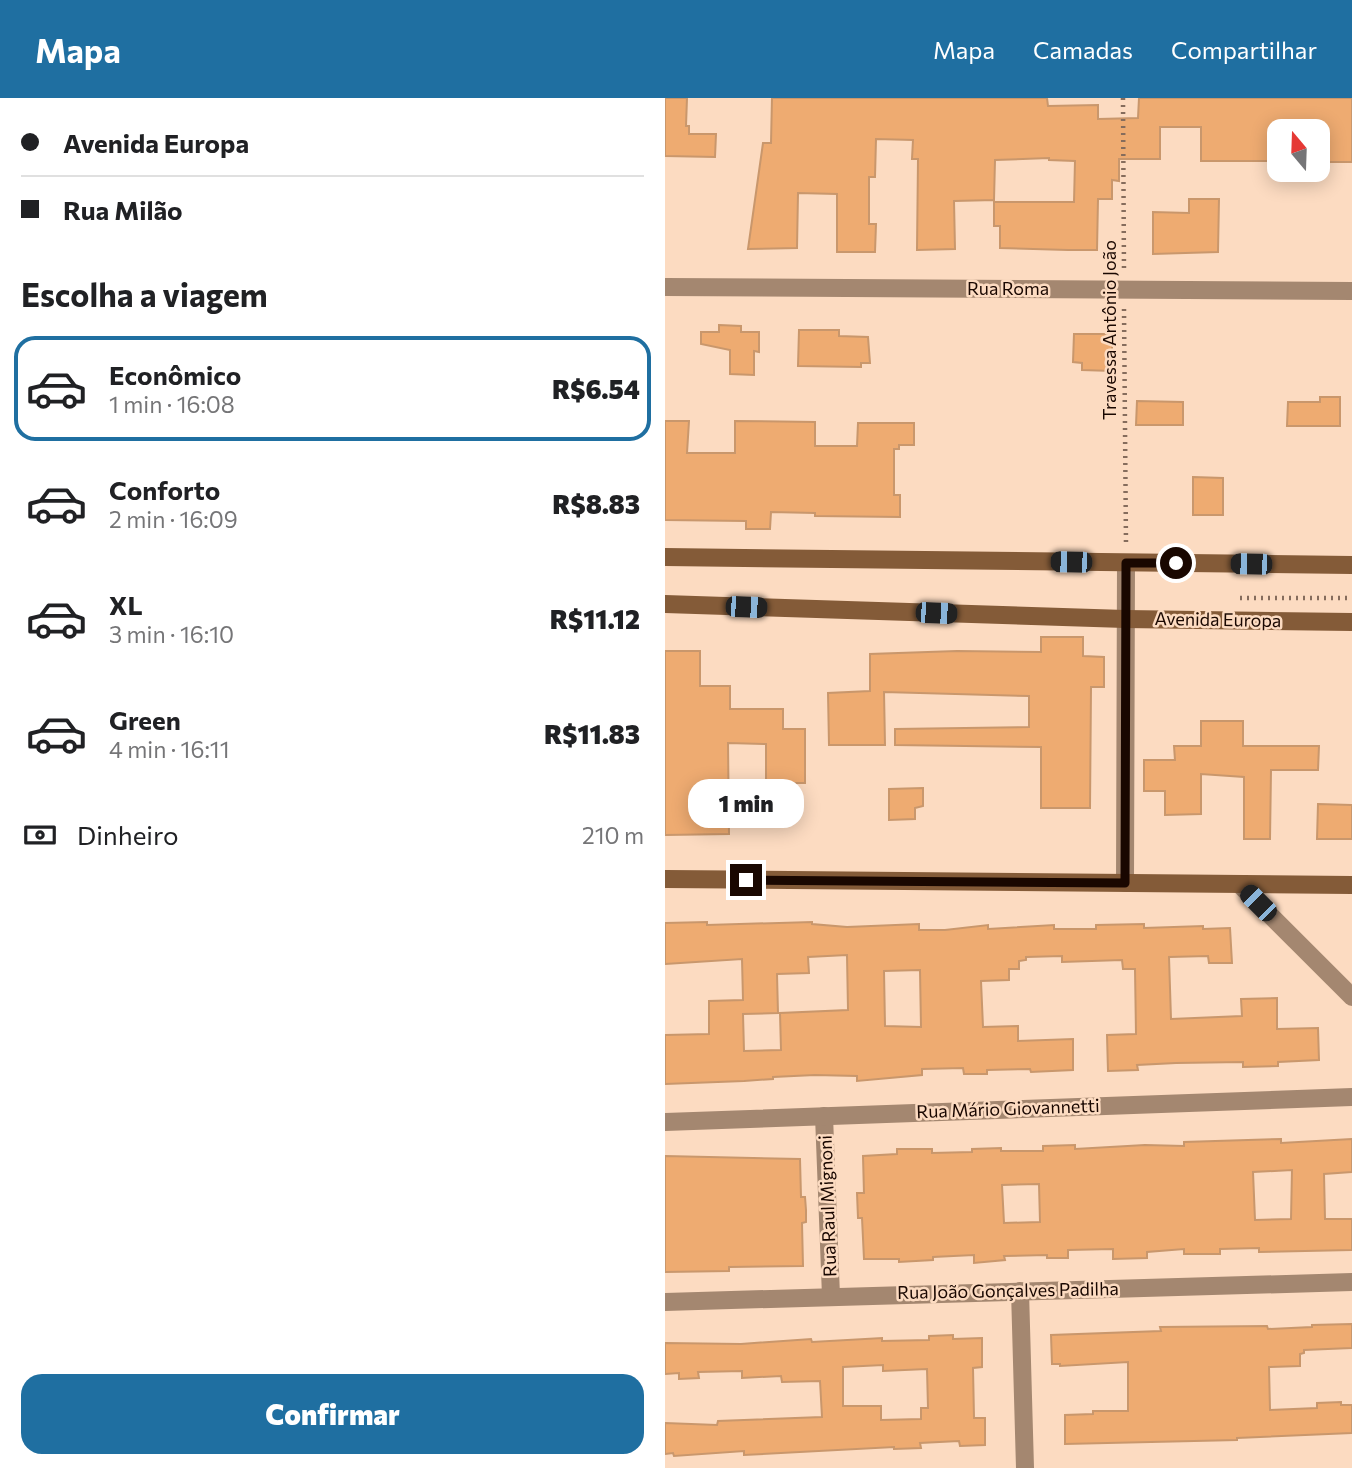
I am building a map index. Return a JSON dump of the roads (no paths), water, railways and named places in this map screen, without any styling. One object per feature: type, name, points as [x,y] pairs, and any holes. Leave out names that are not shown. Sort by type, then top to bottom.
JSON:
[{"type":"main road","points":[[665,557],[1352,565]]},
{"type":"main road","name":"Avenida Europa","points":[[665,604],[1125,619],[1352,622]]},
{"type":"main road","points":[[665,879],[1352,885]]},
{"type":"street","name":"Rua Roma","points":[[665,287],[1352,291]]},
{"type":"street","points":[[1125,883],[1126,563]]},
{"type":"street","points":[[1239,884],[1352,997]]},
{"type":"street","name":"Rua Mário Giovannetti","points":[[665,1122],[1352,1097]]},
{"type":"street","name":"Rua Raul Mignoni","points":[[824,1116],[831,1296]]},
{"type":"street","name":"Rua João Gonçalves Padilha","points":[[665,1302],[1352,1282]]},
{"type":"street","points":[[1020,1291],[1025,1468]]}]
